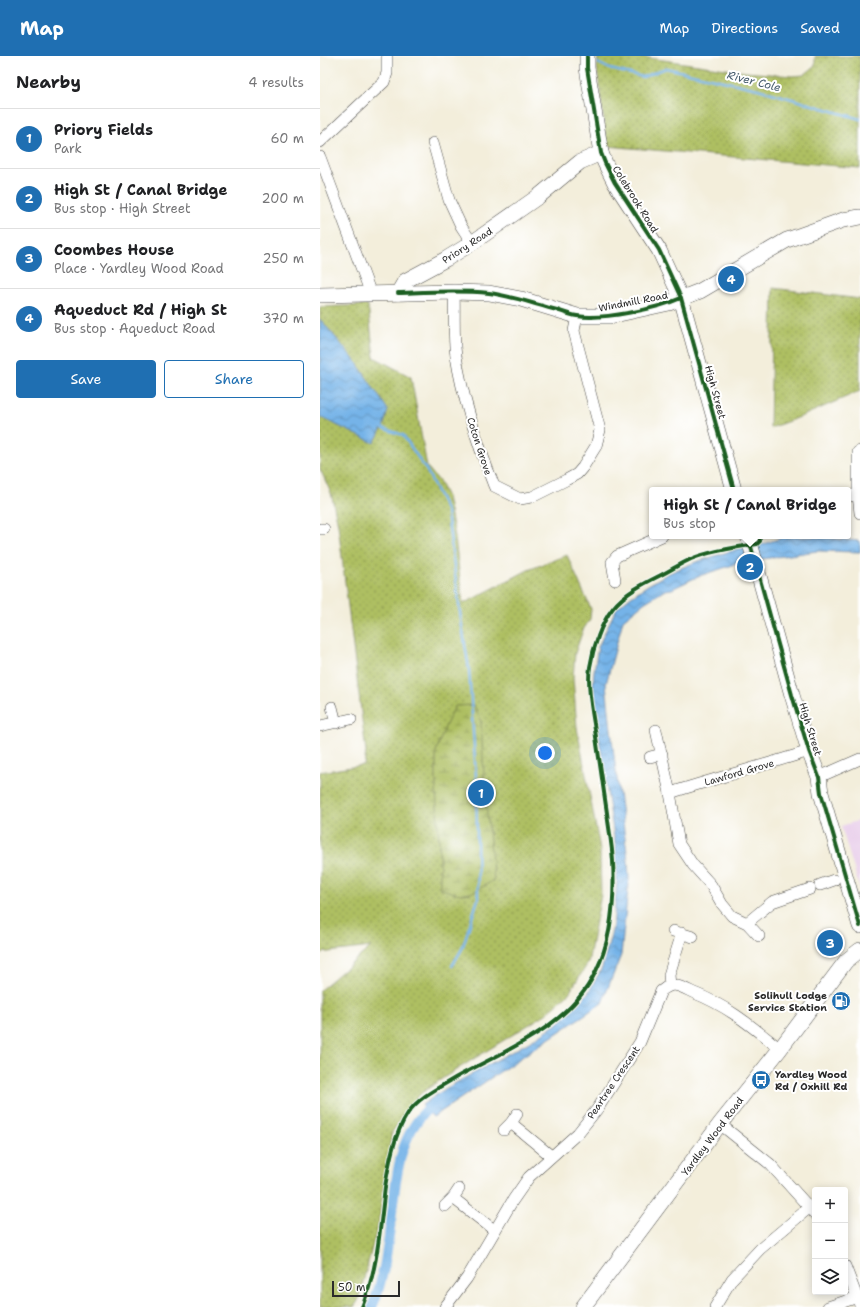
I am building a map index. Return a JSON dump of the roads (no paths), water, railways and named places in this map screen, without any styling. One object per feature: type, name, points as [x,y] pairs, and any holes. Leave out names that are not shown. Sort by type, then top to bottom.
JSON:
[{"type":"street","points":[[320,142],[384,82],[387,73],[387,56]]},
{"type":"street","name":"Colebrook Road","points":[[587,56],[587,68],[601,153],[615,183],[659,250],[681,298]]},
{"type":"street","points":[[433,143],[449,200],[461,226],[472,243]]},
{"type":"street","name":"Priory Road","points":[[398,293],[405,281],[472,243],[539,196],[580,162],[601,153]]},
{"type":"street","points":[[320,157],[371,294]]},
{"type":"street","name":"Windmill Road","points":[[398,293],[490,293],[521,299],[577,316],[610,316],[669,303],[700,291],[787,240],[843,220],[860,217]]},
{"type":"street","name":"Coton Grove","points":[[454,292],[456,355],[464,394],[478,443],[494,486],[520,499],[532,497],[577,474],[583,468],[596,446],[600,430],[574,331],[577,316]]},
{"type":"street","points":[[320,295],[398,293]]},
{"type":"street","name":"High Street","points":[[681,298],[733,487]]},
{"type":"street","points":[[860,451],[858,452],[853,496],[860,513]]},
{"type":"street","points":[[615,580],[612,562],[617,556],[655,539]]},
{"type":"street","name":"High Street","points":[[749,539],[860,926]]},
{"type":"street","points":[[332,706],[336,723]]},
{"type":"street","points":[[320,726],[351,719]]},
{"type":"street","points":[[656,730],[670,793],[679,844],[693,865],[711,885],[722,904],[732,916],[747,923],[759,936]]},
{"type":"street","name":"Lawford Grove","points":[[670,793],[809,751]]},
{"type":"street","points":[[650,757],[662,754]]},
{"type":"street","points":[[818,777],[860,759]]},
{"type":"street","points":[[747,923],[772,902],[834,880]]},
{"type":"street","points":[[693,937],[678,932],[669,975],[670,985],[679,986],[711,999],[740,1016],[780,1049]]},
{"type":"street","name":"Yardley Wood Road","points":[[583,1307],[720,1124],[780,1049],[846,961],[860,950]]},
{"type":"street","name":"Peartree Crescent","points":[[445,1307],[467,1278],[494,1230],[529,1177],[578,1133],[598,1108],[640,1042],[661,991],[670,985]]},
{"type":"street","points":[[511,1122],[551,1156]]},
{"type":"street","points":[[720,1124],[770,1164],[812,1209]]},
{"type":"street","points":[[452,1198],[494,1230]]},
{"type":"street","points":[[715,1307],[732,1279],[760,1249],[812,1211]]},
{"type":"street","points":[[828,1307],[859,1301],[848,1274]]},
{"type":"water","points":[[320,319],[357,363],[388,410],[383,428],[374,443],[320,417]]},
{"type":"water","points":[[778,539],[836,539],[860,541],[860,552],[817,551],[742,562],[699,576],[672,589],[665,590],[644,603],[623,620],[606,684],[628,860],[629,879],[621,955],[602,1003],[433,1117],[422,1105],[445,1089],[531,1041],[561,1021],[588,993],[602,968],[613,927],[617,882],[615,843],[599,738],[593,685],[598,647],[616,609],[630,597],[667,574],[696,562],[737,549],[760,545]]},
{"type":"waterway","name":"River Cole","points":[[598,63],[610,69],[643,77],[666,68],[758,89],[860,119]]},
{"type":"waterway","points":[[382,428],[403,435],[427,471],[447,512],[469,669],[476,777],[478,899],[462,949],[452,966]]},
{"type":"waterway","points":[[372,1307],[380,1284],[385,1260],[396,1181],[402,1151],[415,1125],[424,1113],[436,1102]]},
{"type":"place","name":"Aqueduct Rd / High St","points":[[731,279]]},
{"type":"place","name":"High St / Canal Bridge","points":[[750,567]]},
{"type":"place","name":"Priory Fields","points":[[481,793]]},
{"type":"place","name":"Coombes House","points":[[830,943]]},
{"type":"place","name":"Solihull Lodge Service Station","points":[[841,1001]]},
{"type":"place","name":"Yardley Wood Rd / Oxhill Rd","points":[[761,1080]]}]
